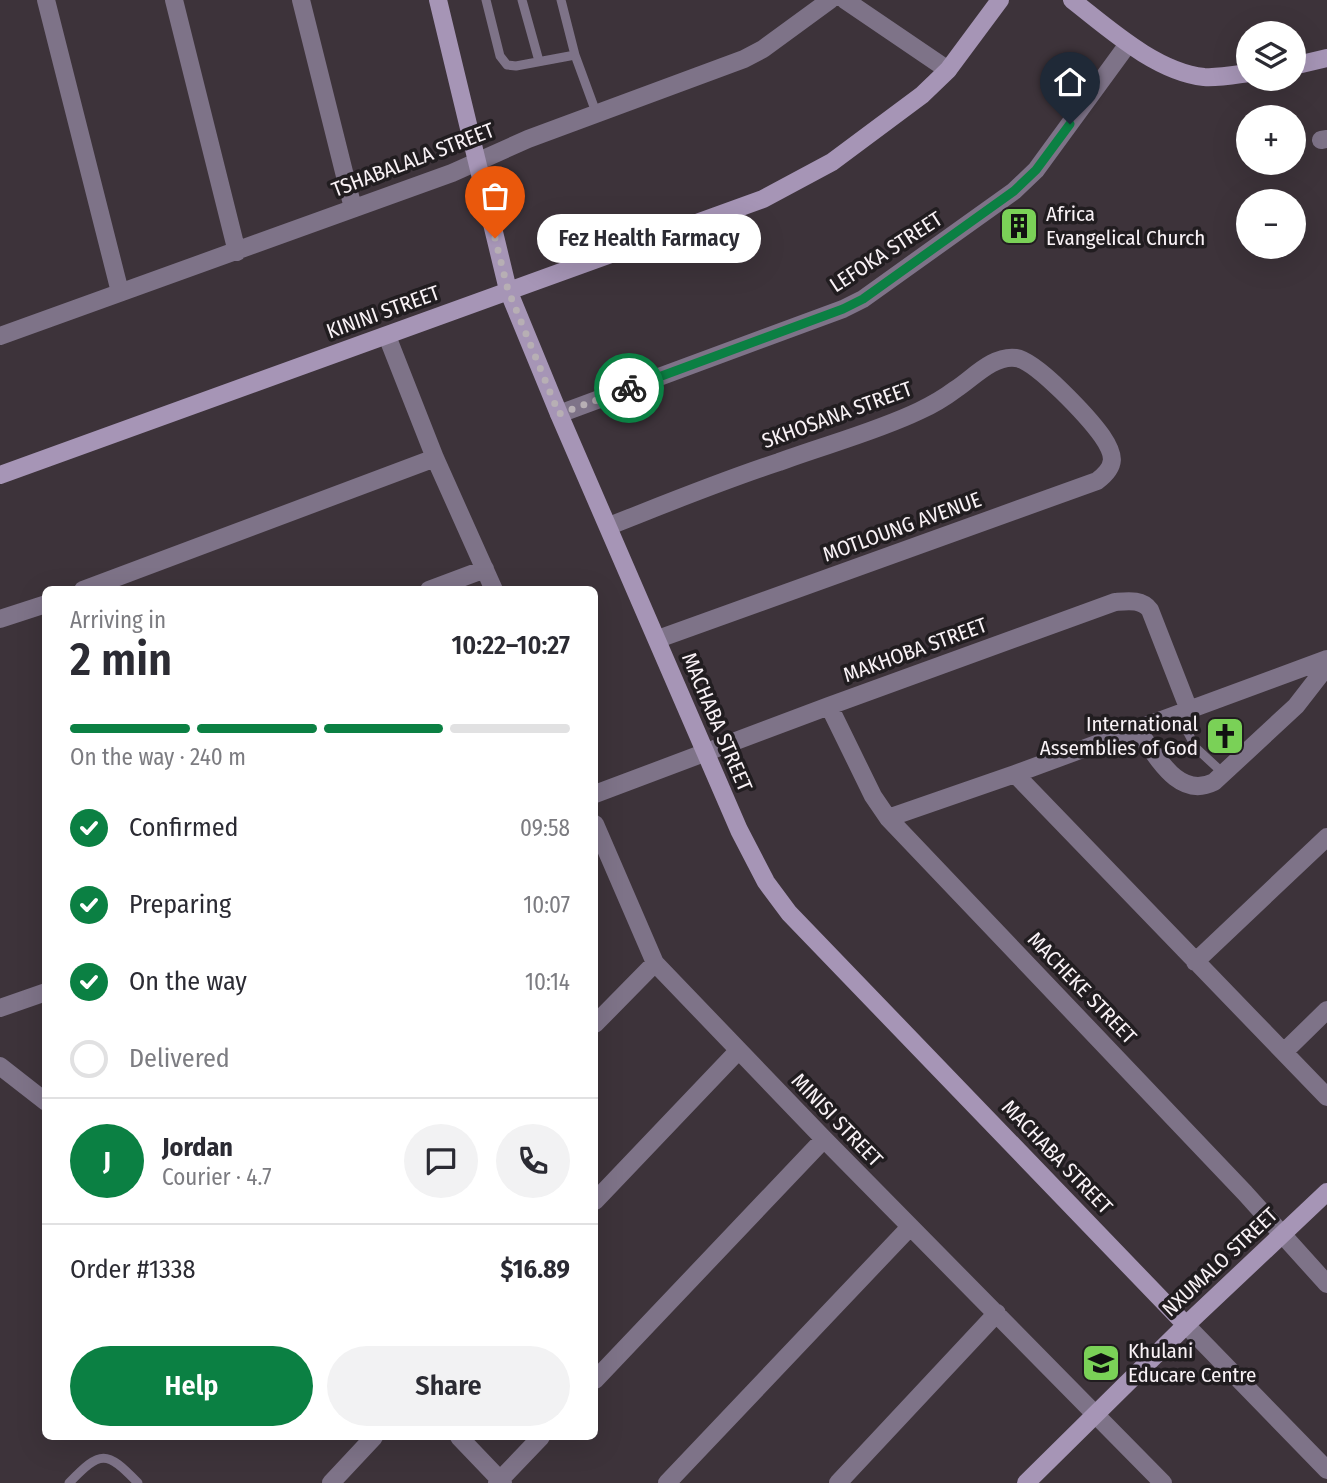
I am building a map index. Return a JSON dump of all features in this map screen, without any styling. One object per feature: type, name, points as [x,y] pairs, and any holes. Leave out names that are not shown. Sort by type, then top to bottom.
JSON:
[{"type":"street","points":[[47,0],[120,292]]},
{"type":"street","points":[[174,0],[237,252]]},
{"type":"street","points":[[302,0],[353,208]]},
{"type":"street","name":"MACHABA STREET","points":[[438,0],[508,290],[705,753],[766,882],[789,913],[1186,1325]]},
{"type":"street","name":"TSHABALALA STREET","points":[[1,331],[237,252],[452,173],[528,139],[744,59],[763,49],[830,0]]},
{"type":"street","points":[[845,0],[948,70]]},
{"type":"street","name":"KININI STREET","points":[[0,475],[763,199],[804,178],[855,146],[922,95],[948,70],[1000,0]]},
{"type":"street","points":[[1072,0],[1128,44],[1170,67],[1205,77],[1236,74]]},
{"type":"street","name":"LEFOKA STREET","points":[[559,414],[843,309],[882,286],[1014,191],[1036,170],[1128,44]]},
{"type":"street","points":[[1306,63],[1327,58]]},
{"type":"street","points":[[387,336],[435,458],[492,586]]},
{"type":"street","name":"SKHOSANA STREET","points":[[609,526],[731,478],[896,421],[936,402],[986,366],[1002,360],[1015,358],[1028,362],[1094,425]]},
{"type":"street","name":"MOTLOUNG AVENUE","points":[[658,639],[1097,481],[1112,465],[1111,453],[1094,425]]},
{"type":"street","points":[[94,586],[435,458]]},
{"type":"street","points":[[440,586],[485,569]]},
{"type":"street","name":"MAKHOBA STREET","points":[[598,793],[1115,603],[1131,601],[1147,605],[1184,712]]},
{"type":"street","points":[[0,619],[42,605]]},
{"type":"street","points":[[888,818],[1327,659]]},
{"type":"street","points":[[1137,729],[1173,777],[1186,785],[1197,788],[1206,786],[1224,774],[1296,706],[1327,666]]},
{"type":"street","name":"MACHEKE STREET","points":[[829,706],[873,796],[888,818],[1245,1193],[1327,1284]]},
{"type":"street","points":[[1015,774],[1327,1097]]},
{"type":"street","points":[[1195,962],[1327,837]]},
{"type":"street","name":"MINISI STREET","points":[[599,845],[655,963],[738,1051],[1163,1483]]},
{"type":"street","points":[[598,1021],[655,963]]},
{"type":"street","points":[[0,1008],[42,993]]},
{"type":"street","points":[[1284,1052],[1327,1010]]},
{"type":"street","points":[[598,1198],[738,1051]]},
{"type":"street","points":[[0,1066],[42,1099]]},
{"type":"street","points":[[598,1377],[824,1139]]},
{"type":"street","name":"NXUMALO STREET","points":[[1026,1483],[1186,1325],[1327,1192]]},
{"type":"street","points":[[667,1483],[910,1227]]},
{"type":"street","points":[[838,1483],[997,1313]]},
{"type":"street","points":[[1186,1325],[1327,1470]]},
{"type":"street","points":[[331,1483],[371,1440]]},
{"type":"street","points":[[462,1440],[500,1482],[538,1440]]},
{"type":"lane","points":[[486,0],[500,56],[507,65],[516,66],[575,55]]},
{"type":"lane","points":[[522,0],[539,61]]},
{"type":"lane","points":[[561,0],[575,55],[597,115]]},
{"type":"lane","points":[[1184,712],[1196,748],[1224,774]]},
{"type":"lane","points":[[69,1483],[90,1462],[100,1458],[115,1461],[138,1483]]},
{"type":"way so far","points":[[495,238],[508,290],[559,414],[629,388]]},
{"type":"place","name":"Africa Evangelical Church","points":[[1019,226]]},
{"type":"place","name":"Fez Health Farmacy","points":[[495,238]]},
{"type":"place","name":"International Assemblies of God","points":[[1225,736]]},
{"type":"place","name":"Khulani Educare Centre","points":[[1101,1363]]},
{"type":"route","points":[[629,388],[843,309],[863,299],[1014,191],[1036,170],[1070,124]]}]
